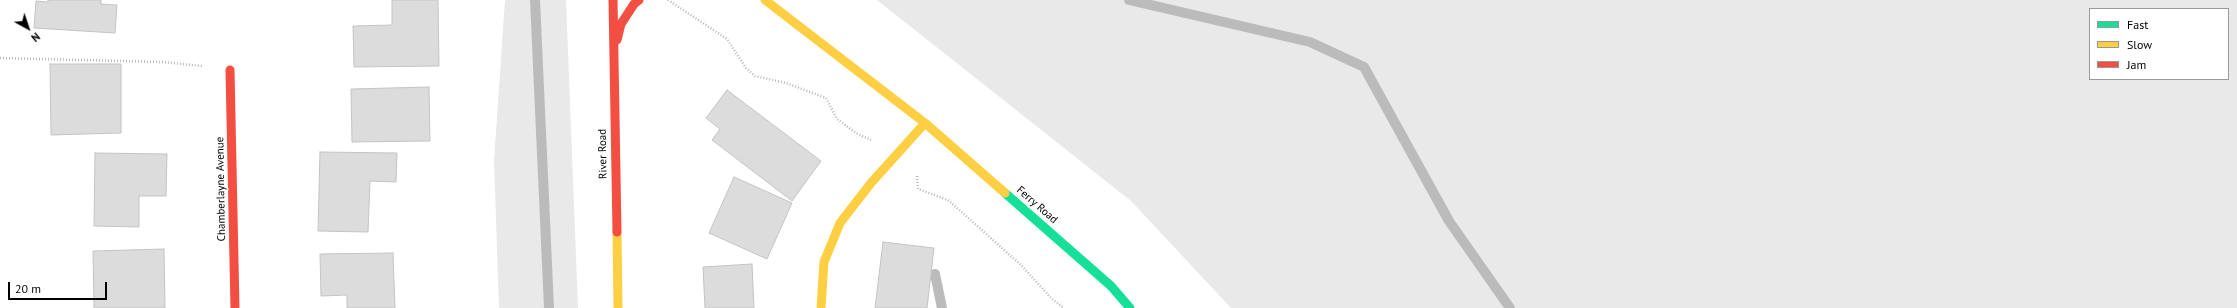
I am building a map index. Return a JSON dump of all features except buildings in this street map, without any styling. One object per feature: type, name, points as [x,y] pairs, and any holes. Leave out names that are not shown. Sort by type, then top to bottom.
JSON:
[{"type":"street","name":"River Road","points":[[613,0],[618,308]]},
{"type":"street","points":[[614,51],[621,24],[639,0]]},
{"type":"street","name":"Ferry Road","points":[[765,0],[925,122],[1111,286],[1130,308]]},
{"type":"street","name":"Chamberlayne Avenue","points":[[230,70],[235,308]]},
{"type":"street","points":[[821,308],[824,262],[840,223],[871,183],[925,122]]},
{"type":"path","points":[[668,0],[727,40],[746,68],[755,76],[786,84],[826,98],[837,119],[856,133],[875,141]]},
{"type":"path","points":[[0,58],[162,62],[230,70]]},
{"type":"path","points":[[917,176],[918,189],[948,200],[1064,308]]},
{"type":"shaded area","points":[[505,0],[566,0],[578,308],[499,308],[494,161]]},
{"type":"shaded area","points":[[877,0],[2237,0],[2237,308],[1231,308],[1131,201]]},
{"type":"waterway","points":[[535,0],[549,308]]},
{"type":"waterway","points":[[1129,0],[1310,42],[1364,67],[1449,221],[1510,308]]},
{"type":"waterway","points":[[935,274],[942,308]]},
{"type":"traffic: fast","points":[[1005,193],[1111,286],[1130,308]]},
{"type":"traffic: slow","points":[[765,0],[925,123],[1005,193]]},
{"type":"traffic: slow","points":[[821,308],[824,262],[840,223],[871,183],[925,123]]},
{"type":"traffic: slow","points":[[617,232],[618,308]]},
{"type":"traffic: jam","points":[[613,0],[617,232]]},
{"type":"traffic: jam","points":[[617,40],[621,24],[634,4],[639,0]]},
{"type":"traffic: jam","points":[[230,70],[235,308]]}]
